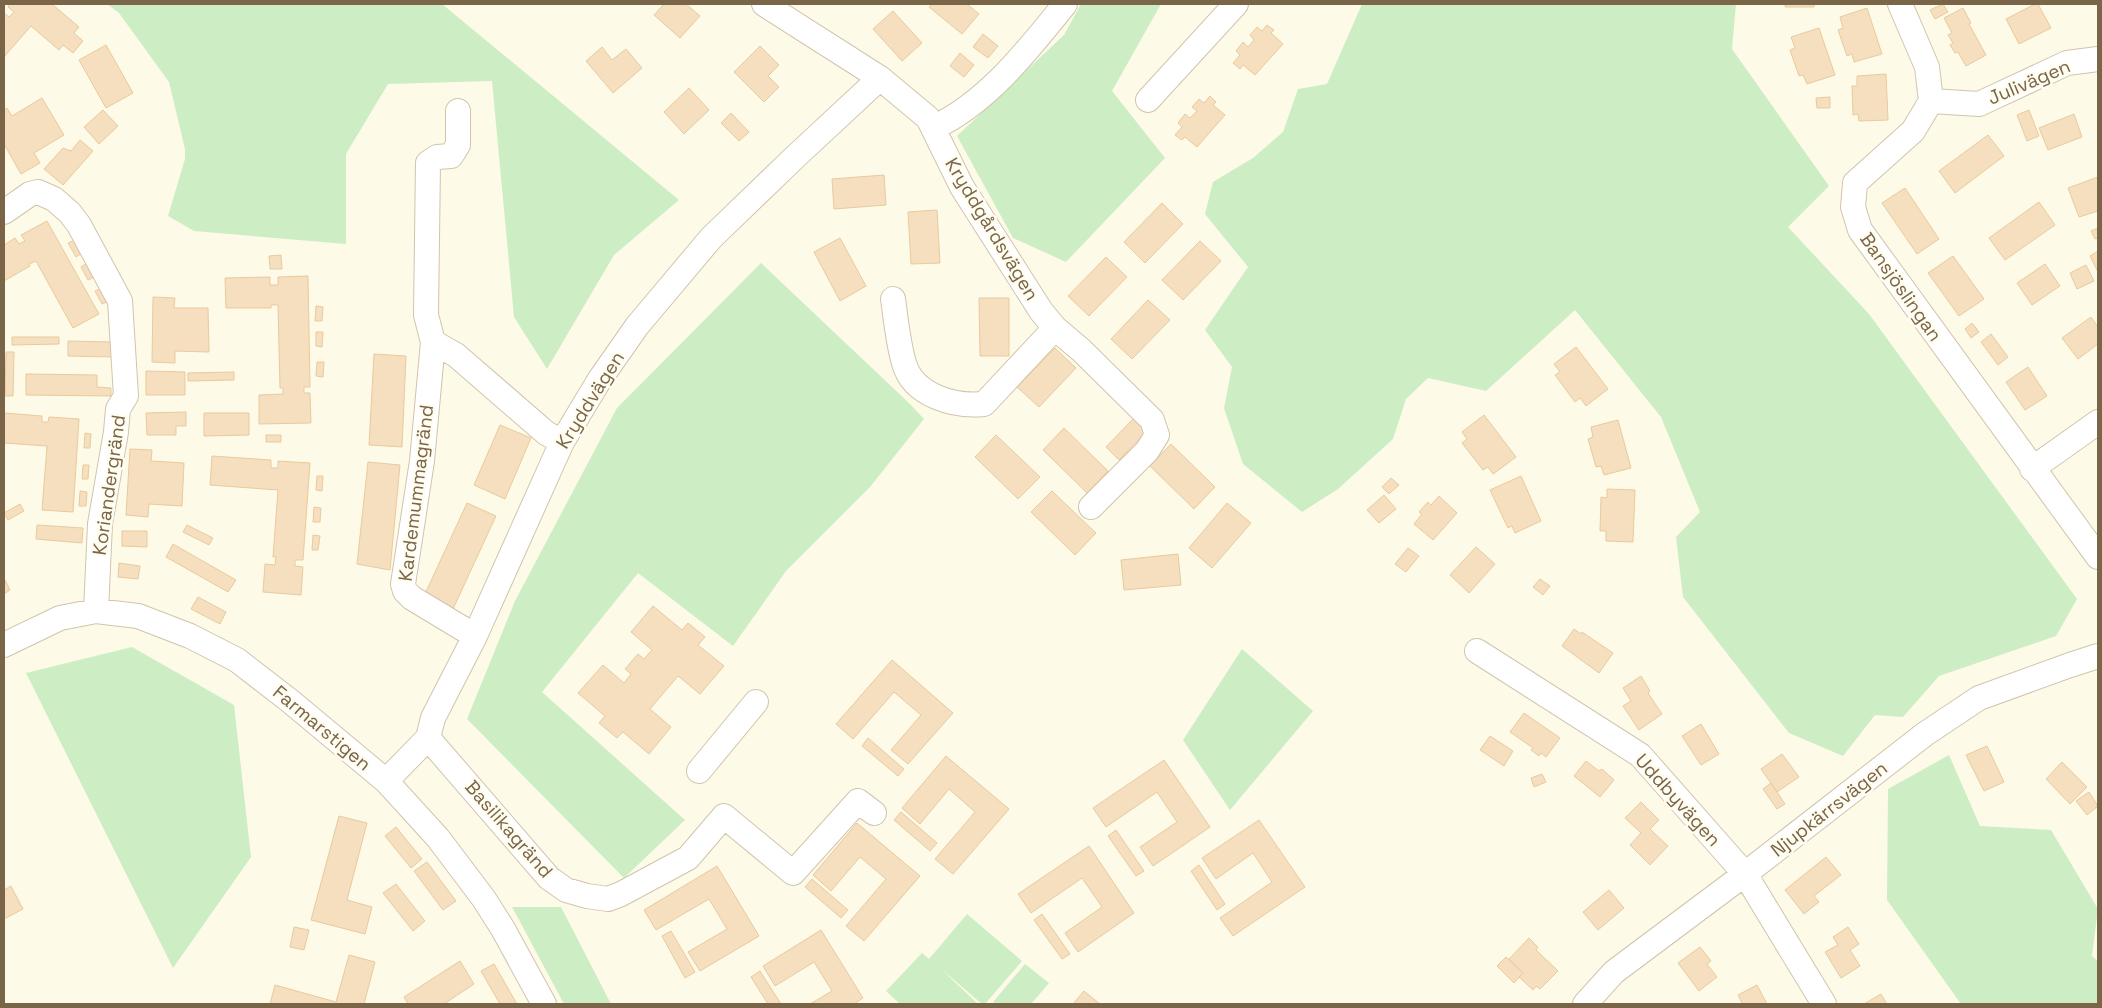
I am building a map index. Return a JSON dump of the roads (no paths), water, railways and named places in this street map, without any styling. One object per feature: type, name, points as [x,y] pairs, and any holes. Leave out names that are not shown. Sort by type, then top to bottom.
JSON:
[{"type":"street","points":[[764,4],[880,78],[928,118],[932,128],[948,121],[1003,78],[1065,4]]},
{"type":"street","points":[[1148,100],[1236,4]]},
{"type":"street","points":[[1900,4],[1927,67],[1931,101]]},
{"type":"street","name":"Julivägen","points":[[1931,101],[1979,104],[2067,63],[2098,59]]},
{"type":"street","name":"Kryddvägen","points":[[386,781],[428,738],[434,718],[475,636],[562,442],[600,379],[638,326],[711,238],[880,78]]},
{"type":"street","name":"Bansjöslingan","points":[[1931,101],[1913,131],[1855,183],[1853,208],[1860,230],[2032,469],[2098,557]]},
{"type":"street","name":"Kardemummagränd","points":[[458,111],[458,145],[451,156],[436,157],[428,163],[426,315],[433,342],[422,461],[404,584],[405,592],[412,598],[475,636]]},
{"type":"street","name":"Kryddgårdsvägen","points":[[932,128],[962,186],[1041,311],[1055,328],[1082,350],[1152,420],[1157,435],[1147,451],[1091,507]]},
{"type":"street","name":"Koriandergränd","points":[[4,212],[35,193],[45,194],[54,199],[70,213],[79,225],[120,301],[126,396],[118,409],[116,432],[100,524],[96,612]]},
{"type":"street","points":[[893,298],[904,365],[918,385],[934,396],[949,402],[970,406],[984,404],[1055,328]]},
{"type":"street","points":[[433,342],[456,355],[546,433],[562,442]]},
{"type":"street","points":[[2032,469],[2098,422]]},
{"type":"street","name":"Farmarstigen","points":[[4,645],[60,618],[96,612],[138,616],[190,636],[237,660],[386,781],[438,838],[484,899],[503,929],[544,1004]]},
{"type":"street","name":"Uddbyvägen","points":[[1477,651],[1640,755],[1745,874],[1824,1004]]},
{"type":"street","name":"Njupkärrsvägen","points":[[1585,1004],[1614,972],[1745,874],[1925,734],[1979,698],[2070,664],[2098,656]]},
{"type":"street","points":[[699,771],[756,702]]},
{"type":"street","name":"Basilikagränd","points":[[428,738],[549,878],[566,890],[587,896],[608,899],[622,894],[688,858],[724,816],[793,873],[858,801],[874,813]]}]
